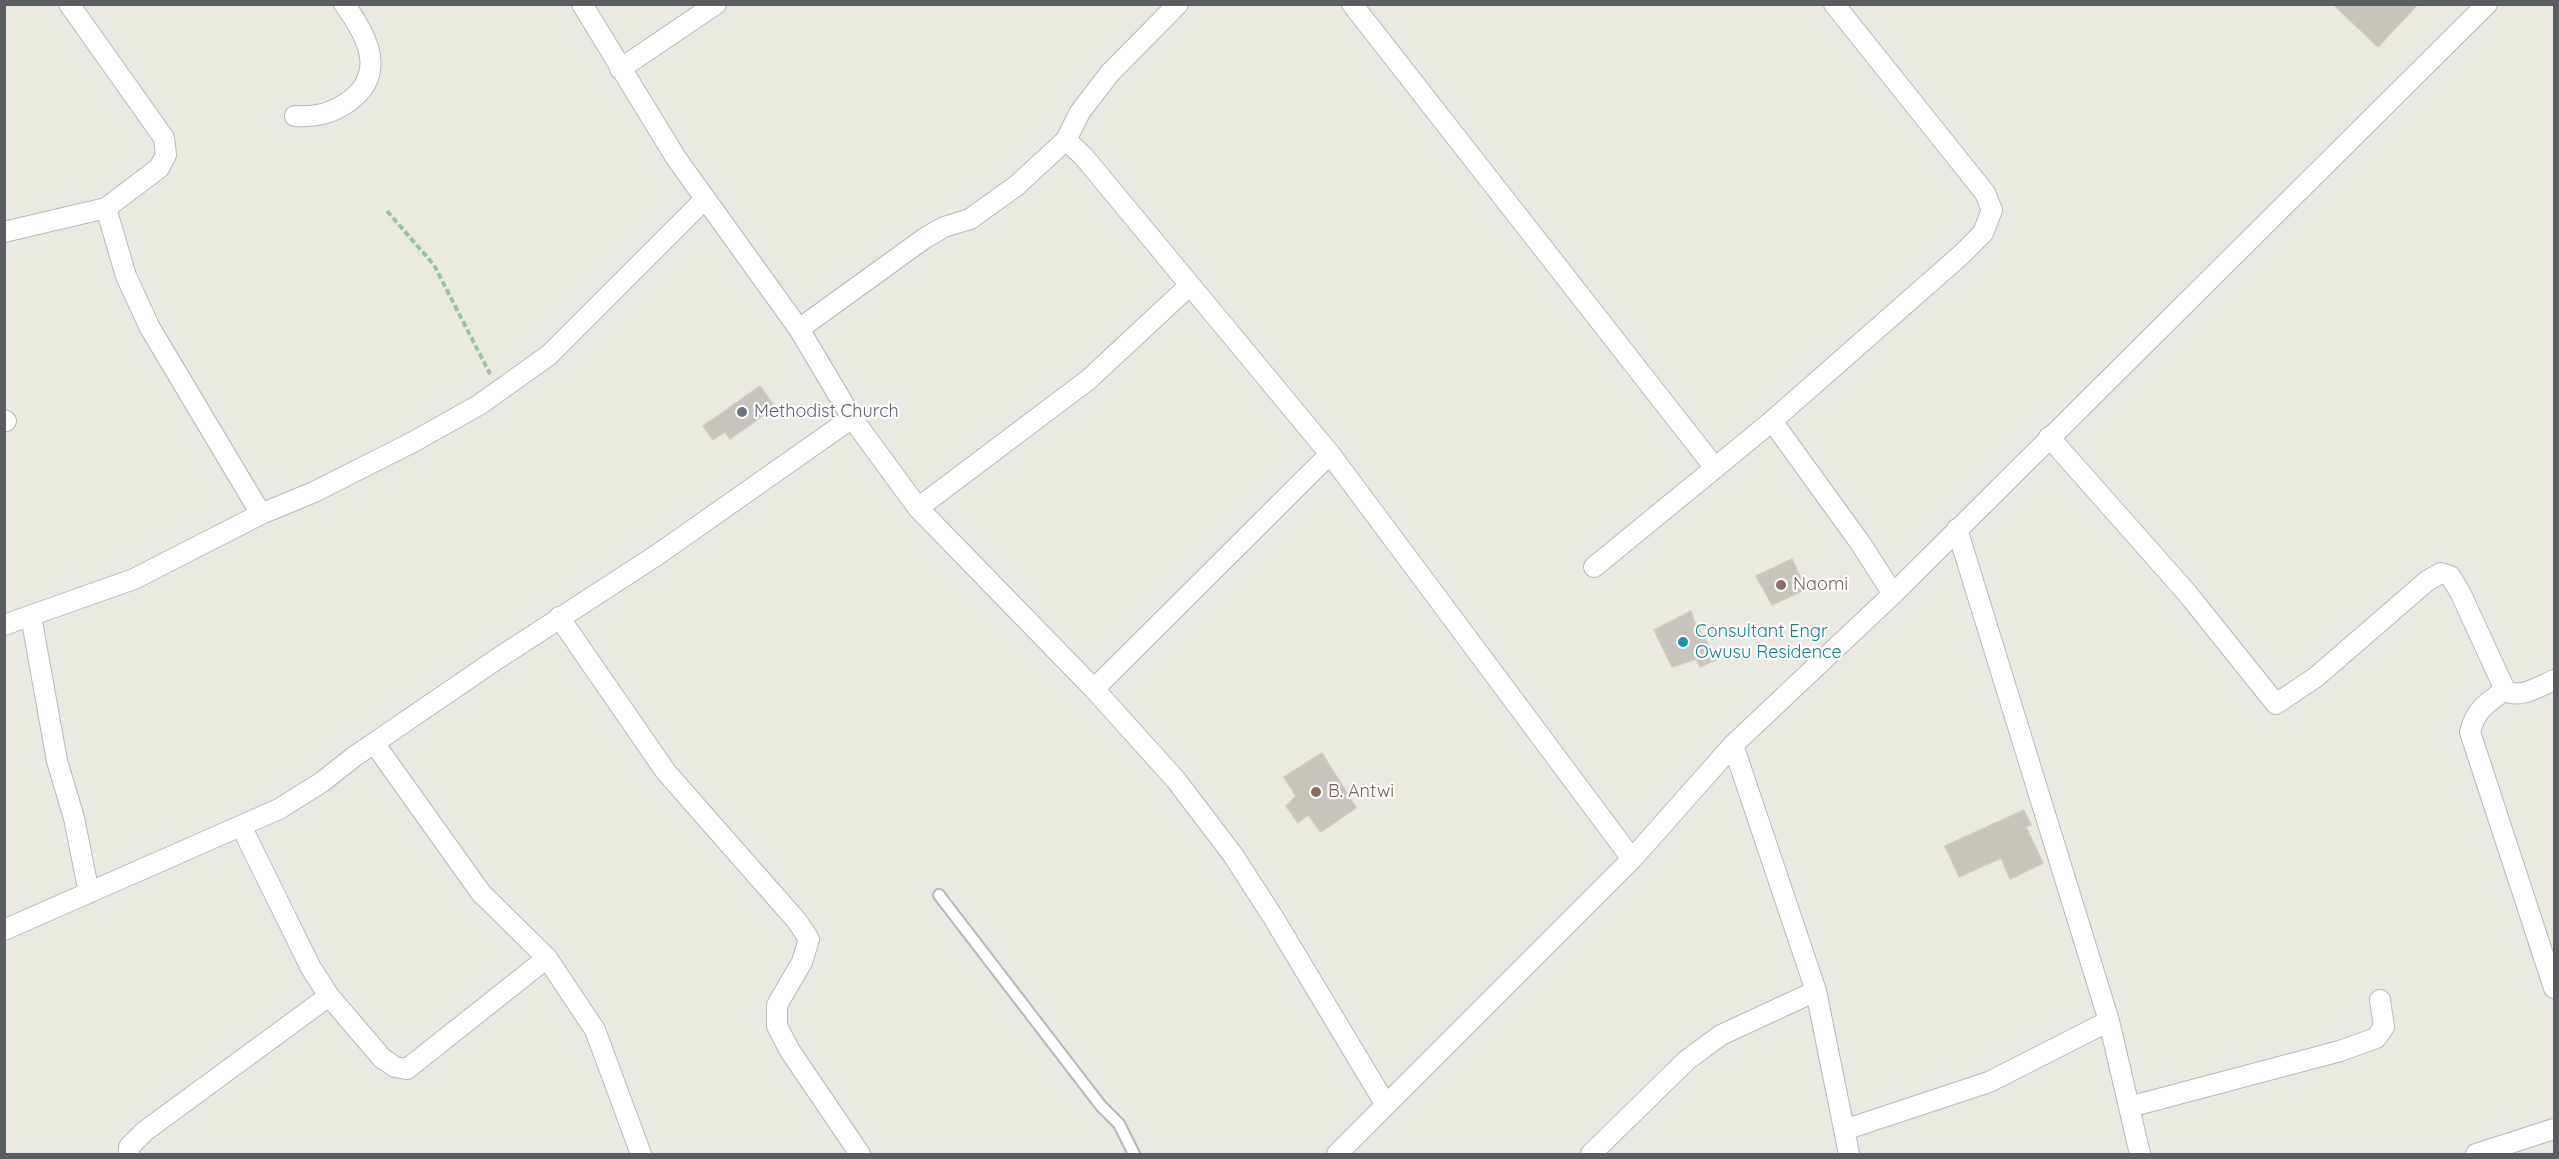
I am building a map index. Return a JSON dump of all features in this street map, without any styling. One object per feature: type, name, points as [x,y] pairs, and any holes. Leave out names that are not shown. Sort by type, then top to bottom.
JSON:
[{"type":"street","points":[[4,232],[106,208],[159,168],[166,155],[164,138],[69,4]]},
{"type":"street","points":[[295,116],[314,117],[329,112],[361,93],[369,79],[371,58],[362,29],[344,4]]},
{"type":"street","points":[[582,4],[676,158],[799,329],[852,418],[918,508],[1094,689],[1176,780],[1233,855],[1273,916],[1386,1105]]},
{"type":"street","points":[[620,69],[716,4]]},
{"type":"street","points":[[799,329],[925,238],[944,227],[970,219],[1016,186],[1066,140],[1080,112],[1110,74],[1178,4]]},
{"type":"street","points":[[1352,4],[1715,468]]},
{"type":"street","points":[[1594,567],[1772,421],[1983,233],[1992,210],[1984,193],[1834,4]]},
{"type":"street","points":[[1336,1155],[1632,859],[1733,745],[1893,594],[2487,4]]},
{"type":"street","points":[[1066,140],[1084,157],[1330,454],[1632,859]]},
{"type":"street","points":[[4,625],[134,579],[261,514],[314,492],[413,442],[479,405],[549,355],[704,200]]},
{"type":"street","points":[[106,208],[126,276],[150,328],[261,514]]},
{"type":"street","points":[[918,508],[1088,380],[1189,286]]},
{"type":"street","points":[[4,930],[279,810],[322,783],[375,743],[559,617],[657,555],[852,418]]},
{"type":"street","points":[[1772,421],[1861,544],[1893,594]]},
{"type":"street","points":[[2049,437],[2187,592],[2276,704],[2316,677],[2427,581],[2441,573],[2450,576],[2460,592],[2505,690],[2511,694],[2520,694],[2554,680]]},
{"type":"street","points":[[1094,689],[1330,454]]},
{"type":"street","points":[[1957,529],[2109,1021],[2140,1155]]},
{"type":"street","points":[[31,616],[57,761],[74,818],[89,893]]},
{"type":"street","points":[[559,617],[666,772],[797,921],[809,939],[802,962],[777,1005],[777,1026],[790,1051],[860,1155]]},
{"type":"street","points":[[2505,690],[2481,708],[2474,717],[2470,732],[2554,988]]},
{"type":"street","points":[[375,743],[481,893],[547,958],[595,1030],[641,1155]]},
{"type":"street","points":[[1733,745],[1816,991],[1849,1155]]},
{"type":"street","points":[[241,826],[310,968],[329,996],[382,1058],[394,1067],[407,1069],[547,958]]},
{"type":"street","points":[[1591,1155],[1687,1060],[1721,1035],[1816,991]]},
{"type":"street","points":[[129,1155],[129,1147],[145,1131],[329,996]]},
{"type":"street","points":[[2129,1107],[2340,1052],[2376,1038],[2384,1027],[2380,1000]]},
{"type":"street","points":[[1844,1130],[1989,1082],[2109,1021]]},
{"type":"street","points":[[2476,1155],[2554,1129]]},
{"type":"lane","points":[[939,895],[1101,1106],[1119,1124],[1134,1155]]},
{"type":"path","points":[[387,210],[434,265],[499,391]]},
{"type":"building","points":[[2333,4],[2418,4],[2378,47]]},
{"type":"building","points":[[760,386],[775,407],[730,439],[725,432],[713,440],[703,426]]},
{"type":"building","points":[[1792,559],[1806,589],[1772,605],[1756,576]]},
{"type":"building","name":"Consultant Engr Owusu Residence","points":[[1691,611],[1694,621],[1717,659],[1700,667],[1696,659],[1672,667],[1654,630]]},
{"type":"building","points":[[1322,753],[1356,808],[1321,832],[1308,815],[1298,823],[1286,806],[1296,796],[1284,777]]},
{"type":"building","points":[[2024,810],[2031,825],[2026,827],[2043,863],[2010,879],[2001,858],[1959,877],[1945,846]]},
{"type":"place","name":"Methodist Church","points":[[742,412]]},
{"type":"place","name":"Naomi","points":[[1781,585]]},
{"type":"place","name":"Consultant Engr Owusu Residence","points":[[1683,642]]},
{"type":"place","name":"B. Antwi","points":[[1316,792]]}]
